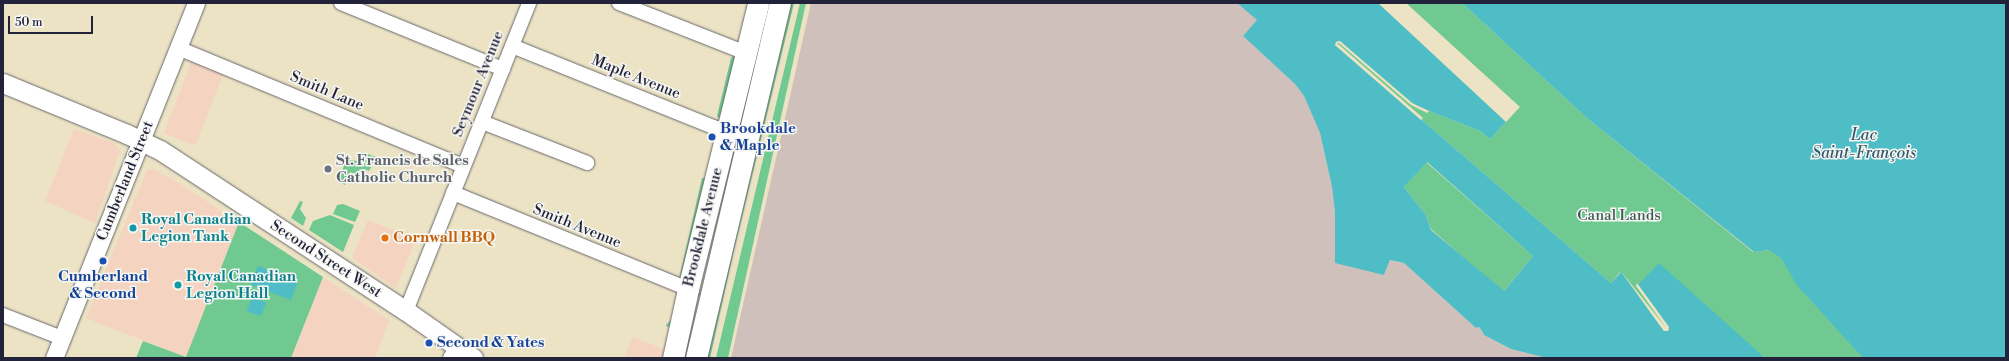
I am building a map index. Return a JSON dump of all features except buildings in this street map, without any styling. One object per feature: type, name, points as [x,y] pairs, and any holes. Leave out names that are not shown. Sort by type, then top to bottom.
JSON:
[{"type":"main road","name":"Brookdale Avenue","points":[[673,358],[688,289],[758,3]]},
{"type":"main road","name":"Brookdale Avenue","points":[[696,358],[780,3]]},
{"type":"main road","name":"Second Street West","points":[[3,83],[160,150],[406,312],[454,352],[474,358]]},
{"type":"street","name":"Cumberland Street","points":[[54,358],[196,3]]},
{"type":"street","points":[[341,3],[503,69]]},
{"type":"street","name":"Seymour Avenue","points":[[406,312],[529,3]]},
{"type":"street","points":[[619,3],[746,53]]},
{"type":"street","name":"Maple Avenue","points":[[512,46],[726,131],[748,137]]},
{"type":"street","name":"Smith Lane","points":[[178,48],[463,166]]},
{"type":"street","points":[[482,122],[587,163]]},
{"type":"street","name":"Smith Avenue","points":[[453,193],[688,289]]},
{"type":"street","points":[[3,315],[62,338]]},
{"type":"shaded area","points":[[811,3],[1237,3],[1258,20],[1243,36],[1295,84],[1304,96],[1320,133],[1332,187],[1335,212],[1384,275],[1390,260],[1404,263],[1476,328],[1479,327],[1484,335],[1511,349],[1546,358],[731,358]]},
{"type":"shaded area","points":[[195,52],[227,64],[196,145],[164,133]]},
{"type":"shaded area","points":[[74,129],[114,143],[120,151],[95,223],[45,201]]},
{"type":"shaded area","points":[[153,169],[177,182],[239,222],[186,357],[86,318],[147,170]]},
{"type":"shaded area","points":[[368,220],[416,239],[396,288],[352,258]]},
{"type":"shaded area","points":[[323,277],[389,320],[375,358],[291,358]]},
{"type":"shaded area","points":[[633,337],[668,351],[667,358],[624,358]]},
{"type":"green space","points":[[787,3],[794,3],[734,250],[710,358],[704,358]]},
{"type":"green space","points":[[800,3],[806,3],[728,358],[716,358]]},
{"type":"green space","name":"Canal Lands","points":[[1406,3],[1462,3],[1588,119],[1753,252],[1770,250],[1782,259],[1863,358],[1765,358],[1763,356],[1669,328],[1666,332],[1620,272],[1611,283],[1335,45],[1338,41],[1416,106],[1480,131],[1490,139],[1520,107]]},
{"type":"green space","points":[[734,56],[735,60],[722,116],[719,118],[717,116],[731,58]]},
{"type":"green space","points":[[362,152],[376,157],[369,171],[363,169],[358,175],[350,172],[345,185],[338,182],[346,160],[358,161]]},
{"type":"green space","points":[[1426,162],[1533,256],[1503,292],[1431,229],[1426,215],[1404,187]]},
{"type":"green space","points":[[702,178],[705,178],[681,277],[680,275]]},
{"type":"green space","points":[[300,201],[303,202],[300,209],[306,218],[303,226],[291,218]]},
{"type":"green space","points":[[343,204],[360,211],[355,222],[333,214],[337,205]]},
{"type":"green space","points":[[330,215],[354,225],[343,252],[309,230],[313,221]]},
{"type":"green space","points":[[239,222],[323,277],[291,358],[136,358],[143,341],[186,357]]},
{"type":"green space","points":[[699,292],[701,294],[668,327],[666,325]]},
{"type":"water","points":[[1237,3],[1378,3],[1506,122],[1490,139],[1480,131],[1416,106],[1338,41],[1335,45],[1611,283],[1621,272],[1664,331],[1668,331],[1669,328],[1638,285],[1659,263],[1765,358],[1546,358],[1511,349],[1484,335],[1479,327],[1476,328],[1404,263],[1390,260],[1384,275],[1335,263],[1335,212],[1332,187],[1320,133],[1304,96],[1295,84],[1243,36],[1257,20]],"holes":[[[1427,162],[1533,256],[1504,291],[1431,230],[1426,215],[1404,187]]]},
{"type":"water","name":"Lac Saint-François","points":[[1462,3],[2006,3],[2006,358],[1863,358],[1796,284],[1782,259],[1769,250],[1754,252],[1588,119]]},
{"type":"water","points":[[258,266],[298,281],[291,300],[251,285]]},
{"type":"water","points":[[252,297],[266,302],[261,316],[247,311]]},
{"type":"pier","points":[[1340,41],[1412,103],[1429,111],[1427,113],[1411,105],[1339,43],[1337,43],[1423,118],[1421,120],[1335,45],[1336,42]]},
{"type":"pier","points":[[1620,270],[1667,329],[1636,286],[1637,283],[1669,327],[1668,331],[1664,331]]},
{"type":"place","name":"Brookdale & Maple","points":[[712,137]]},
{"type":"place","name":"St. Francis de Sales Catholic Church","points":[[328,169]]},
{"type":"place","name":"Royal Canadian Legion Tank","points":[[133,228]]},
{"type":"place","name":"Cornwall BBQ","points":[[385,238]]},
{"type":"place","name":"Cumberland & Second","points":[[103,261]]},
{"type":"place","name":"Royal Canadian Legion Hall","points":[[178,285]]},
{"type":"place","name":"Second & Yates","points":[[429,343]]}]
